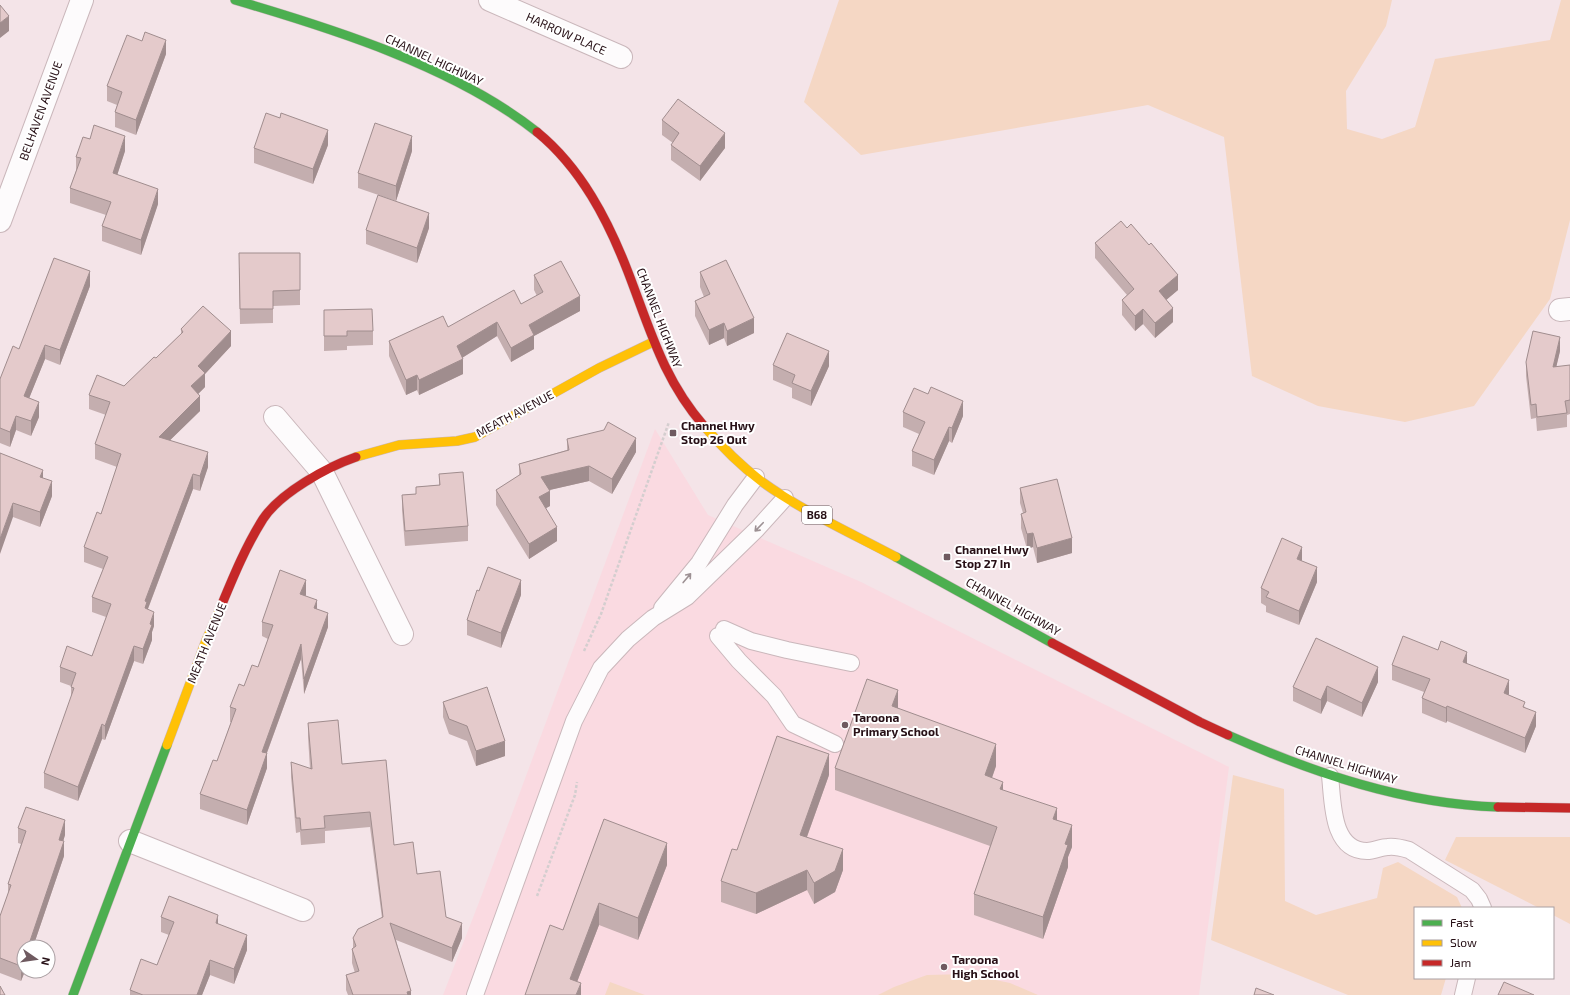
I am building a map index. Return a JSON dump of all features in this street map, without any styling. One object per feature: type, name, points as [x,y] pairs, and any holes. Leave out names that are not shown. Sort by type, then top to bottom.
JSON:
[{"type":"main road","name":"CHANNEL HIGHWAY","points":[[234,0],[294,17],[354,38],[426,68],[468,88],[498,105],[528,126],[555,149],[578,176],[600,209],[619,249],[637,293],[653,342],[669,377],[682,398],[715,439],[756,477],[785,498],[938,579],[978,603],[1200,722],[1276,756],[1330,776],[1376,789],[1441,802],[1500,808],[1570,808]]},
{"type":"main road","name":"MEATH AVENUE","points":[[73,995],[205,643],[240,562],[264,518],[281,500],[298,486],[346,460],[369,452],[392,447],[457,441],[475,437],[599,368],[653,342]]},
{"type":"street","name":"BELHAVEN AVENUE","points":[[0,221],[82,0]]},
{"type":"street","name":"HARROW PLACE","points":[[490,0],[621,57]]},
{"type":"street","points":[[275,417],[322,472],[402,634]]},
{"type":"street","points":[[130,841],[303,910]]},
{"type":"lane","points":[[653,618],[699,563],[735,506],[756,477]]},
{"type":"lane","points":[[475,995],[574,721],[601,668],[628,639],[653,618],[687,597],[757,529],[785,498]]},
{"type":"lane","points":[[835,744],[793,724],[774,696],[739,661],[721,633],[851,663]]},
{"type":"lane","points":[[1330,776],[1336,825],[1340,835],[1348,844],[1358,849],[1367,851],[1387,847],[1398,847],[1409,850],[1472,890],[1483,907]]},
{"type":"lane","points":[[1463,995],[1467,979]]},
{"type":"shaded area","points":[[839,0],[1392,0],[1386,26],[1346,91],[1347,129],[1382,139],[1415,127],[1435,59],[1550,40],[1561,0],[1570,0],[1570,220],[1550,299],[1474,406],[1405,422],[1318,406],[1252,376],[1224,137],[1148,105],[861,155],[804,102]]},
{"type":"shaded area","name":"Taroona Primary School","points":[[655,429],[708,515],[861,582],[1229,767],[1199,995],[443,995],[481,897]]},
{"type":"shaded area","points":[[1233,775],[1284,789],[1285,901],[1316,915],[1377,898],[1383,868],[1398,862],[1457,897],[1462,907],[1414,907],[1414,979],[1446,979],[1441,995],[1348,995],[1211,940]]},
{"type":"shaded area","points":[[1456,837],[1570,837],[1570,924],[1554,916],[1554,907],[1537,907],[1445,860]]},
{"type":"shaded area","points":[[967,974],[1010,983],[1038,995],[878,995],[894,987],[927,975]]},
{"type":"shaded area","points":[[610,982],[645,995],[605,995]]},
{"type":"building","points":[[0,5],[9,16],[0,23]]},
{"type":"building","points":[[145,32],[166,40],[136,120],[115,112],[122,92],[107,86],[127,35],[142,41]]},
{"type":"building","points":[[678,99],[725,133],[700,166],[671,145],[679,133],[662,120]]},
{"type":"building","points":[[266,113],[280,118],[281,113],[328,130],[313,169],[254,148]]},
{"type":"building","points":[[375,123],[412,136],[396,186],[358,173]]},
{"type":"building","points":[[94,125],[125,136],[113,173],[158,189],[141,240],[102,226],[111,202],[70,188],[81,158],[76,157],[83,137],[90,139]]},
{"type":"building","points":[[378,195],[429,213],[417,248],[366,230]]},
{"type":"building","points":[[1121,221],[1127,228],[1131,224],[1149,245],[1151,243],[1178,275],[1159,291],[1173,308],[1155,323],[1143,309],[1135,316],[1122,300],[1134,289],[1095,243]]},
{"type":"building","points":[[239,253],[300,253],[300,290],[273,291],[273,309],[240,309]]},
{"type":"building","points":[[54,258],[90,271],[60,350],[45,345],[24,396],[39,402],[31,421],[16,416],[10,432],[0,428],[0,379],[13,346],[19,349]]},
{"type":"building","points":[[726,260],[754,318],[727,331],[724,323],[709,330],[695,301],[710,294],[700,272]]},
{"type":"building","points":[[561,261],[580,296],[529,325],[534,335],[511,348],[497,322],[457,346],[463,359],[419,380],[417,375],[406,380],[389,341],[443,316],[448,327],[514,290],[521,304],[543,292],[534,275]]},
{"type":"building","points":[[203,306],[231,331],[198,366],[205,373],[191,386],[200,396],[159,437],[208,452],[200,476],[193,474],[145,601],[147,602],[145,608],[154,612],[150,624],[152,625],[143,649],[134,646],[105,726],[102,724],[78,787],[44,773],[74,688],[71,687],[76,673],[60,667],[67,646],[92,656],[111,604],[92,597],[108,557],[84,547],[97,512],[101,514],[121,454],[95,444],[110,402],[89,395],[97,375],[124,386],[183,332],[181,329]]},
{"type":"building","points":[[372,309],[373,331],[347,331],[347,336],[324,336],[324,310]]},
{"type":"building","points":[[1533,331],[1560,337],[1553,367],[1570,365],[1570,400],[1565,401],[1567,413],[1537,417],[1536,404],[1531,405],[1526,362]]},
{"type":"building","points":[[787,333],[829,351],[811,391],[792,383],[795,375],[773,365]]},
{"type":"building","points":[[931,387],[963,401],[952,428],[949,427],[934,460],[912,451],[925,422],[903,412],[914,388],[928,394]]},
{"type":"building","points":[[608,422],[636,438],[612,479],[589,466],[541,477],[550,491],[539,497],[557,527],[529,544],[496,490],[521,474],[519,464],[569,450],[567,439],[604,430]]},
{"type":"building","points":[[0,453],[43,470],[40,477],[52,481],[40,512],[13,503],[0,539]]},
{"type":"building","points":[[463,472],[468,526],[405,531],[402,495],[416,494],[416,487],[440,485],[439,474]]},
{"type":"building","points":[[1057,479],[1072,538],[1037,548],[1033,533],[1027,534],[1021,514],[1026,512],[1020,488]]},
{"type":"building","points":[[1282,538],[1302,547],[1297,559],[1317,567],[1299,611],[1266,597],[1269,592],[1261,588]]},
{"type":"building","points":[[488,567],[521,580],[501,633],[467,620],[477,590],[479,591]]},
{"type":"building","points":[[280,570],[306,580],[300,594],[317,600],[314,608],[328,613],[304,679],[301,644],[262,752],[267,753],[247,810],[200,794],[213,760],[217,761],[236,709],[230,707],[239,684],[244,686],[252,665],[258,667],[273,625],[262,622]]},
{"type":"building","points":[[1403,636],[1438,650],[1441,641],[1467,652],[1463,662],[1509,680],[1504,693],[1525,702],[1523,707],[1536,712],[1525,738],[1447,706],[1446,708],[1422,698],[1430,679],[1392,665]]},
{"type":"building","points":[[1316,638],[1378,667],[1362,703],[1327,686],[1321,700],[1293,687]]},
{"type":"building","points":[[867,679],[898,690],[892,706],[996,744],[985,775],[1003,782],[1000,789],[1057,808],[1053,819],[1072,825],[1065,844],[1068,845],[1043,917],[974,894],[997,827],[835,768]]},
{"type":"building","points":[[487,687],[505,741],[476,751],[467,726],[449,719],[443,702]]},
{"type":"building","points":[[338,720],[342,764],[386,760],[394,845],[413,842],[417,874],[440,871],[446,917],[462,923],[452,948],[390,923],[411,991],[407,992],[408,995],[353,995],[346,975],[359,971],[352,949],[356,946],[353,938],[358,929],[383,917],[370,812],[324,816],[325,828],[301,830],[300,818],[296,818],[291,762],[312,769],[308,723]]},
{"type":"building","points":[[777,736],[829,754],[800,835],[843,849],[835,871],[814,883],[807,870],[756,893],[721,881],[732,849],[737,850]]},
{"type":"building","points":[[26,807],[65,820],[59,840],[64,841],[31,939],[16,939],[16,964],[0,958],[0,916],[11,885],[8,884],[26,831],[18,828]]},
{"type":"building","points":[[604,819],[667,843],[638,918],[599,903],[570,979],[581,983],[576,995],[525,995],[550,925],[563,930]]},
{"type":"building","points":[[169,896],[218,915],[216,923],[247,935],[234,969],[210,960],[197,995],[143,995],[130,990],[141,959],[157,965],[174,922],[161,917]]},
{"type":"building","points":[[1504,982],[1534,995],[1498,995]]},
{"type":"building","points":[[0,986],[5,995],[0,995]]},
{"type":"building","points":[[1256,988],[1274,995],[1254,995]]},
{"type":"traffic: fast","points":[[235,0],[352,37],[432,69],[505,109],[537,132]]},
{"type":"traffic: fast","points":[[896,557],[1052,643]]},
{"type":"traffic: fast","points":[[1228,735],[1293,762],[1360,784],[1428,800],[1463,805],[1498,807]]},
{"type":"traffic: fast","points":[[73,995],[167,745]]},
{"type":"traffic: slow","points":[[356,457],[399,445],[457,441],[475,437],[599,368],[653,342]]},
{"type":"traffic: slow","points":[[704,426],[738,462],[777,492],[810,512],[896,557]]},
{"type":"traffic: slow","points":[[167,745],[205,643],[222,604]]},
{"type":"traffic: jam","points":[[537,132],[553,146],[567,162],[592,196],[612,233],[659,353],[668,372],[678,390],[704,426]]},
{"type":"traffic: jam","points":[[222,604],[251,540],[263,519],[271,509],[292,491],[318,474],[344,461],[356,457]]},
{"type":"traffic: jam","points":[[1052,643],[1200,722],[1228,735]]},
{"type":"traffic: jam","points":[[1498,807],[1570,808]]},
{"type":"place","name":"Channel Hwy Stop 26 Out","points":[[673,433]]},
{"type":"place","name":"Channel Hwy Stop 27 In","points":[[947,557]]},
{"type":"place","name":"Taroona Primary School","points":[[845,725]]},
{"type":"place","name":"Taroona High School","points":[[944,967]]}]
